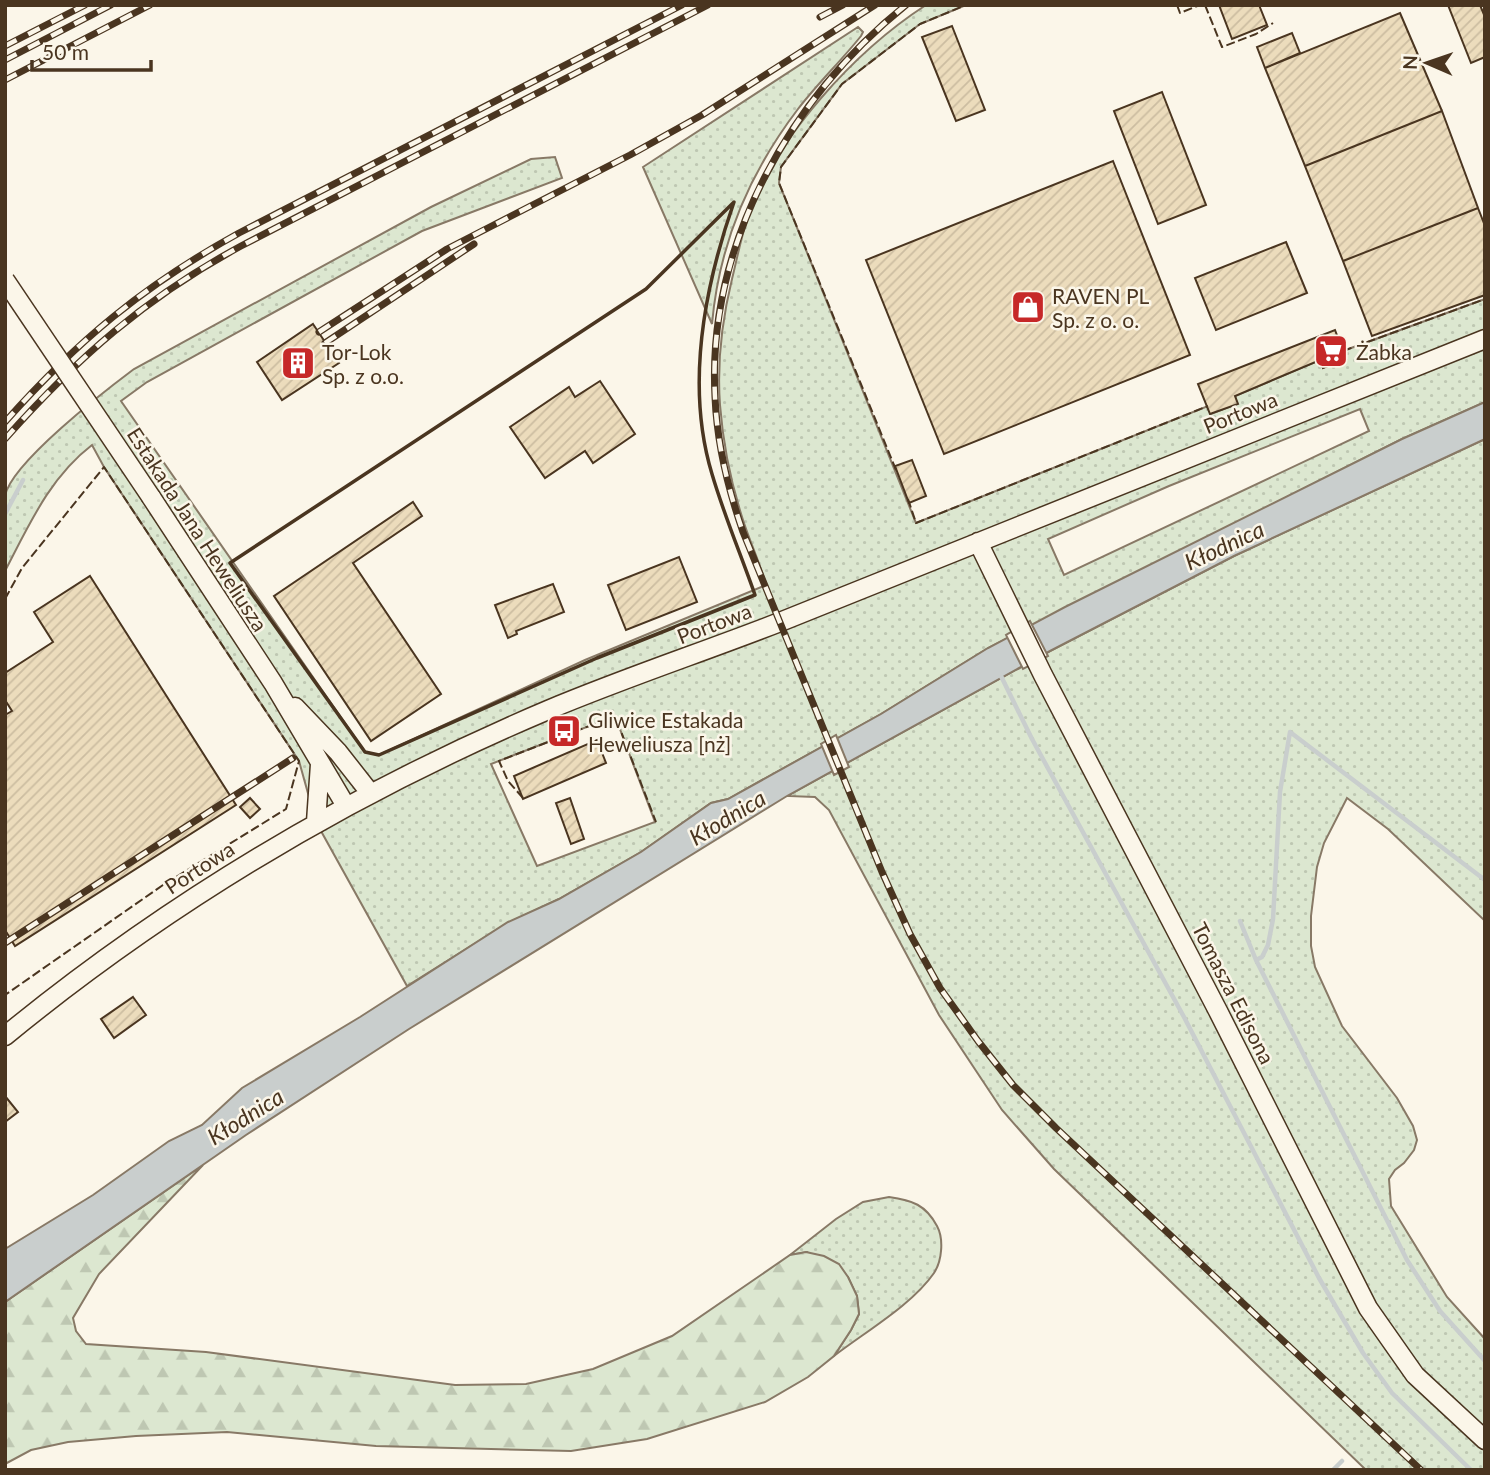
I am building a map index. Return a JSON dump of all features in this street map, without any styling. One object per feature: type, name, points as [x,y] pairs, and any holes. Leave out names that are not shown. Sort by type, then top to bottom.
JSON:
[{"type":"street","name":"Estakada Jana Heweliusza","points":[[5,281],[151,496],[273,683],[346,806]]},
{"type":"street","name":"Portowa","points":[[5,1036],[150,926],[248,862],[370,794],[553,708],[780,622],[1485,338]]},
{"type":"street","name":"Tomasza Edisona","points":[[978,542],[1009,609],[1368,1307],[1415,1375],[1485,1440]]},
{"type":"street","points":[[273,683],[338,752],[370,794]]},
{"type":"street","points":[[316,822],[320,764]]},
{"type":"green space","points":[[926,5],[966,5],[920,24],[842,84],[781,167],[779,183],[916,523],[1208,406],[1211,414],[1237,404],[1235,396],[1320,360],[1323,368],[1345,359],[1343,351],[1485,299],[1485,402],[1402,439],[988,648],[881,714],[728,799],[711,803],[641,852],[559,899],[508,923],[407,986],[316,822],[299,761],[92,445],[52,487],[5,571],[4,504],[11,482],[61,428],[134,369],[431,207],[531,159],[555,157],[562,178],[422,231],[147,382],[121,401],[365,752],[379,755],[585,660],[766,585],[735,492],[725,449],[720,405],[719,374],[723,326],[739,248],[761,187],[798,127],[846,71],[899,24]],"holes":[[[1360,409],[1369,431],[1064,575],[1048,539],[1169,486]],[[615,716],[655,822],[537,866],[491,764]]]},
{"type":"green space","points":[[858,27],[863,32],[861,36],[798,109],[765,158],[752,184],[730,237],[716,294],[712,324],[643,167]]},
{"type":"green space","points":[[1485,439],[1485,921],[1388,829],[1347,798],[1324,843],[1317,867],[1311,916],[1311,946],[1315,967],[1342,1026],[1397,1098],[1413,1126],[1417,1140],[1414,1150],[1389,1179],[1391,1206],[1447,1297],[1485,1339],[1485,1470],[1366,1470],[1054,1169],[1002,1110],[939,1015],[829,810],[815,797],[787,796],[1050,651],[1234,556]]},
{"type":"green space","points":[[203,1165],[99,1274],[73,1318],[76,1331],[86,1344],[206,1352],[455,1385],[526,1384],[593,1369],[672,1336],[790,1255],[806,1252],[824,1256],[839,1264],[857,1296],[859,1314],[834,1356],[808,1377],[765,1402],[647,1439],[571,1451],[376,1446],[227,1432],[68,1442],[31,1450],[5,1464],[5,1302]]},
{"type":"green space","points":[[889,1197],[918,1205],[933,1219],[941,1237],[939,1262],[925,1285],[913,1296],[834,1356],[859,1314],[857,1296],[848,1277],[807,1252],[790,1255],[836,1219],[863,1202]]},
{"type":"water","name":"Kłodnica","points":[[1485,402],[1485,439],[1234,556],[1050,651],[787,796],[409,1029],[246,1135],[5,1302],[5,1249],[93,1195],[169,1141],[202,1125],[242,1088],[360,1017],[508,922],[559,899],[641,852],[711,803],[728,799],[881,714],[988,648],[1065,607],[1402,439]]},
{"type":"pier","points":[[1030,621],[1048,656],[1023,669],[1006,635]]},
{"type":"pier","points":[[836,735],[849,767],[834,775],[821,744]]},
{"type":"building","points":[[1219,5],[1259,5],[1267,25],[1232,39]]},
{"type":"building","points":[[1448,5],[1480,5],[1485,17],[1485,57],[1471,63]]},
{"type":"building","points":[[1400,13],[1442,111],[1305,166],[1265,68]]},
{"type":"building","points":[[952,26],[985,110],[956,121],[922,37]]},
{"type":"building","points":[[1292,33],[1300,53],[1265,68],[1257,47]]},
{"type":"building","points":[[1162,92],[1206,205],[1158,224],[1114,111]]},
{"type":"building","points":[[1442,111],[1478,208],[1343,261],[1305,166]]},
{"type":"building","name":"RAVEN PL Sp. z o. o.","points":[[1113,161],[1190,355],[944,454],[866,260]]},
{"type":"building","points":[[1478,208],[1485,226],[1485,295],[1372,336],[1343,261]]},
{"type":"building","points":[[1286,242],[1307,293],[1216,330],[1195,278]]},
{"type":"building","name":"Tor-Lok Sp. z o.o.","points":[[313,324],[339,363],[282,400],[257,362]]},
{"type":"building","points":[[1335,330],[1346,359],[1323,368],[1320,360],[1235,396],[1238,404],[1210,414],[1198,384]]},
{"type":"building","points":[[600,381],[635,434],[593,463],[585,451],[545,478],[510,427],[569,387],[575,397]]},
{"type":"building","points":[[912,460],[926,496],[909,503],[895,466]]},
{"type":"building","points":[[413,502],[422,516],[353,563],[441,694],[371,741],[274,596]]},
{"type":"building","points":[[679,557],[697,602],[626,630],[608,585]]},
{"type":"building","points":[[90,576],[236,805],[15,946],[5,930],[5,715],[12,711],[5,700],[5,673],[53,642],[34,612]]},
{"type":"building","points":[[553,584],[564,612],[516,631],[517,634],[508,638],[495,605]]},
{"type":"building","points":[[597,740],[606,763],[523,799],[514,776]]},
{"type":"building","points":[[250,798],[260,809],[250,818],[240,807]]},
{"type":"building","points":[[570,798],[584,839],[571,844],[556,803]]},
{"type":"building","points":[[133,997],[146,1015],[114,1038],[101,1019]]},
{"type":"building","points":[[5,1096],[18,1112],[5,1122]]},
{"type":"waterway","points":[[5,514],[23,480]]},
{"type":"waterway","points":[[1000,674],[1032,739],[1184,1017],[1319,1278],[1363,1353],[1392,1393],[1471,1470]]},
{"type":"waterway","points":[[1240,921],[1256,960],[1262,957],[1268,945],[1273,919],[1280,792],[1290,732],[1485,880]]},
{"type":"waterway","points":[[1256,960],[1407,1260],[1440,1311],[1485,1361]]},
{"type":"waterway","points":[[1333,1470],[1342,1461]]},
{"type":"railway","points":[[5,46],[85,5]]},
{"type":"railway","points":[[5,60],[111,5]]},
{"type":"railway","points":[[5,80],[150,5]]},
{"type":"railway","points":[[5,422],[59,365],[113,317],[142,294],[204,253],[682,5]]},
{"type":"railway","points":[[5,439],[86,356],[143,309],[206,266],[708,5]]},
{"type":"railway","points":[[820,17],[843,5]]},
{"type":"railway","points":[[319,332],[447,249],[702,115],[875,5]]},
{"type":"railway","points":[[906,5],[864,43],[826,85],[792,130],[764,179],[741,231],[725,285],[716,340],[715,397],[724,466],[743,532],[910,934],[940,988],[978,1041],[1013,1085],[1056,1128],[1421,1470]]},
{"type":"railway","points":[[325,343],[474,244]]},
{"type":"railway","points":[[5,943],[293,758]]},
{"type":"fence","points":[[896,470],[779,183],[781,167],[842,84],[920,24],[966,5]]},
{"type":"fence","points":[[1177,5],[1180,13],[1200,5]]},
{"type":"fence","points":[[1205,5],[1222,47],[1256,34],[1273,23]]},
{"type":"fence","points":[[1343,351],[1485,299]]},
{"type":"fence","points":[[908,499],[916,523],[1208,406]]},
{"type":"fence","points":[[5,599],[22,568],[104,467],[299,761],[286,809],[163,885],[5,995]]},
{"type":"fence","points":[[523,798],[508,781],[499,761],[615,716],[656,822]]},
{"type":"wall","points":[[734,202],[714,268],[707,302],[699,372],[700,406],[712,474],[755,595],[597,658],[379,755],[365,752],[230,563],[646,289],[734,202]]},
{"type":"place","name":"RAVEN PL Sp. z o. o.","points":[[1028,307]]},
{"type":"place","name":"Żabka","points":[[1331,351]]},
{"type":"place","name":"Tor-Lok Sp. z o.o.","points":[[298,363]]},
{"type":"place","name":"Gliwice Estakada Heweliusza [nż]","points":[[564,731]]}]
